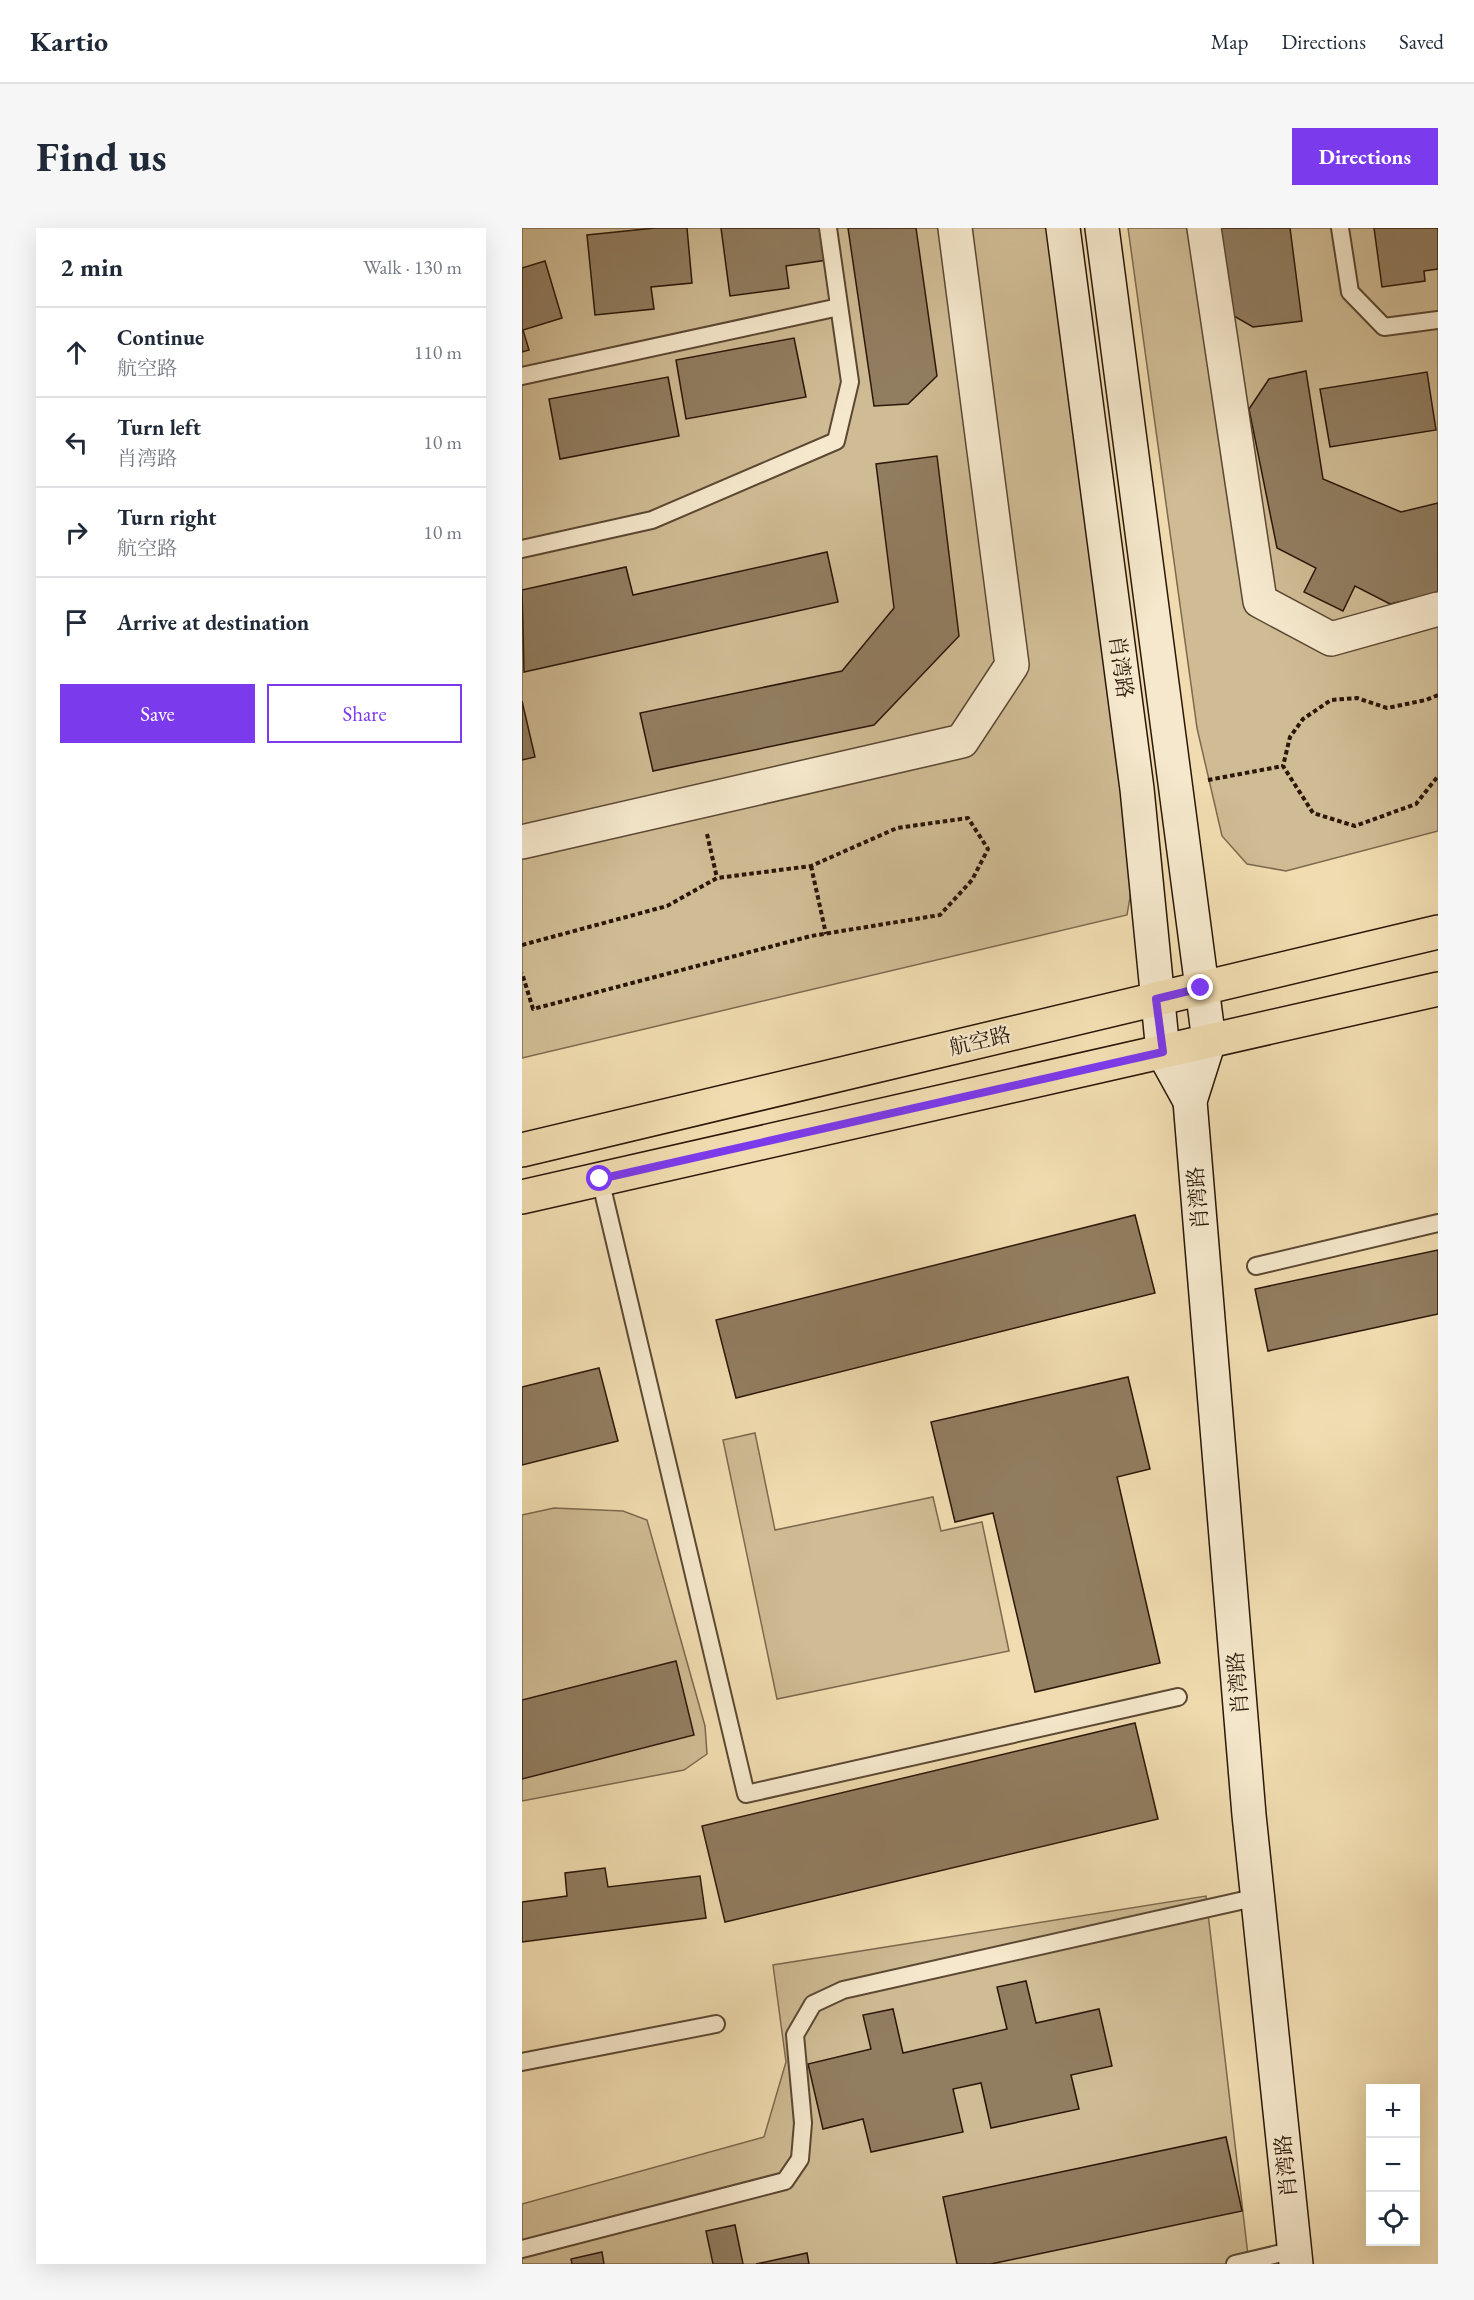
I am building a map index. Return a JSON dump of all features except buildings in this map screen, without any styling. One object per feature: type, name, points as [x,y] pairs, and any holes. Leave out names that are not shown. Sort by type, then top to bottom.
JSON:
[{"type":"main road","name":"航空路","points":[[522,1150],[1438,932]]},
{"type":"main road","points":[[522,1197],[1438,989]]},
{"type":"street","points":[[522,842],[962,741],[1012,665],[955,228]]},
{"type":"street","name":"肖湾路","points":[[1063,228],[1137,789],[1163,1052],[1190,1101]]},
{"type":"street","name":"肖湾路","points":[[1102,228],[1209,1041],[1190,1101],[1248,1803],[1295,2257]]},
{"type":"street","points":[[1204,228],[1260,601],[1331,639],[1438,609]]},
{"type":"lane","points":[[522,549],[652,520],[836,441],[850,382],[828,228]]},
{"type":"lane","points":[[1340,228],[1350,292],[1384,327],[1438,320]]},
{"type":"lane","points":[[522,376],[839,307]]},
{"type":"lane","points":[[600,1179],[746,1794],[1178,1697]]},
{"type":"lane","points":[[1256,1266],[1438,1223]]},
{"type":"lane","points":[[522,2249],[785,2181],[800,2159],[803,2123],[795,2035],[813,2004],[843,1990],[1258,1897]]},
{"type":"lane","points":[[522,2062],[716,2024]]},
{"type":"lane","points":[[1235,2264],[1295,2257]]},
{"type":"path","points":[[1438,695],[1426,700],[1387,708],[1357,699],[1331,700],[1303,719],[1290,737],[1283,765],[1313,813],[1355,826],[1416,804],[1438,776]]},
{"type":"path","points":[[1175,787],[1283,765]]},
{"type":"path","points":[[700,802],[717,878]]},
{"type":"path","points":[[522,945],[667,906],[717,878],[811,866],[897,828],[968,818],[988,849],[972,880],[940,915],[826,933],[533,1009],[522,973]]},
{"type":"path","points":[[811,866],[826,933]]},
{"type":"shaded area","points":[[522,228],[1049,228],[1133,880],[1127,915],[522,1058]]},
{"type":"shaded area","points":[[1128,228],[1438,228],[1438,831],[1286,871],[1247,864],[1222,836],[1197,728]]},
{"type":"shaded area","points":[[755,1433],[775,1530],[933,1497],[941,1531],[982,1522],[1009,1651],[777,1699],[723,1440]]},
{"type":"shaded area","points":[[554,1508],[623,1511],[647,1520],[705,1726],[707,1754],[684,1770],[522,1801],[522,1515]]},
{"type":"shaded area","points":[[1206,1896],[1249,2264],[522,2264],[522,2204],[764,2137],[786,2062],[773,1965]]},
{"type":"route","points":[[600,1179],[1163,1052],[1156,999],[1201,988]]}]
